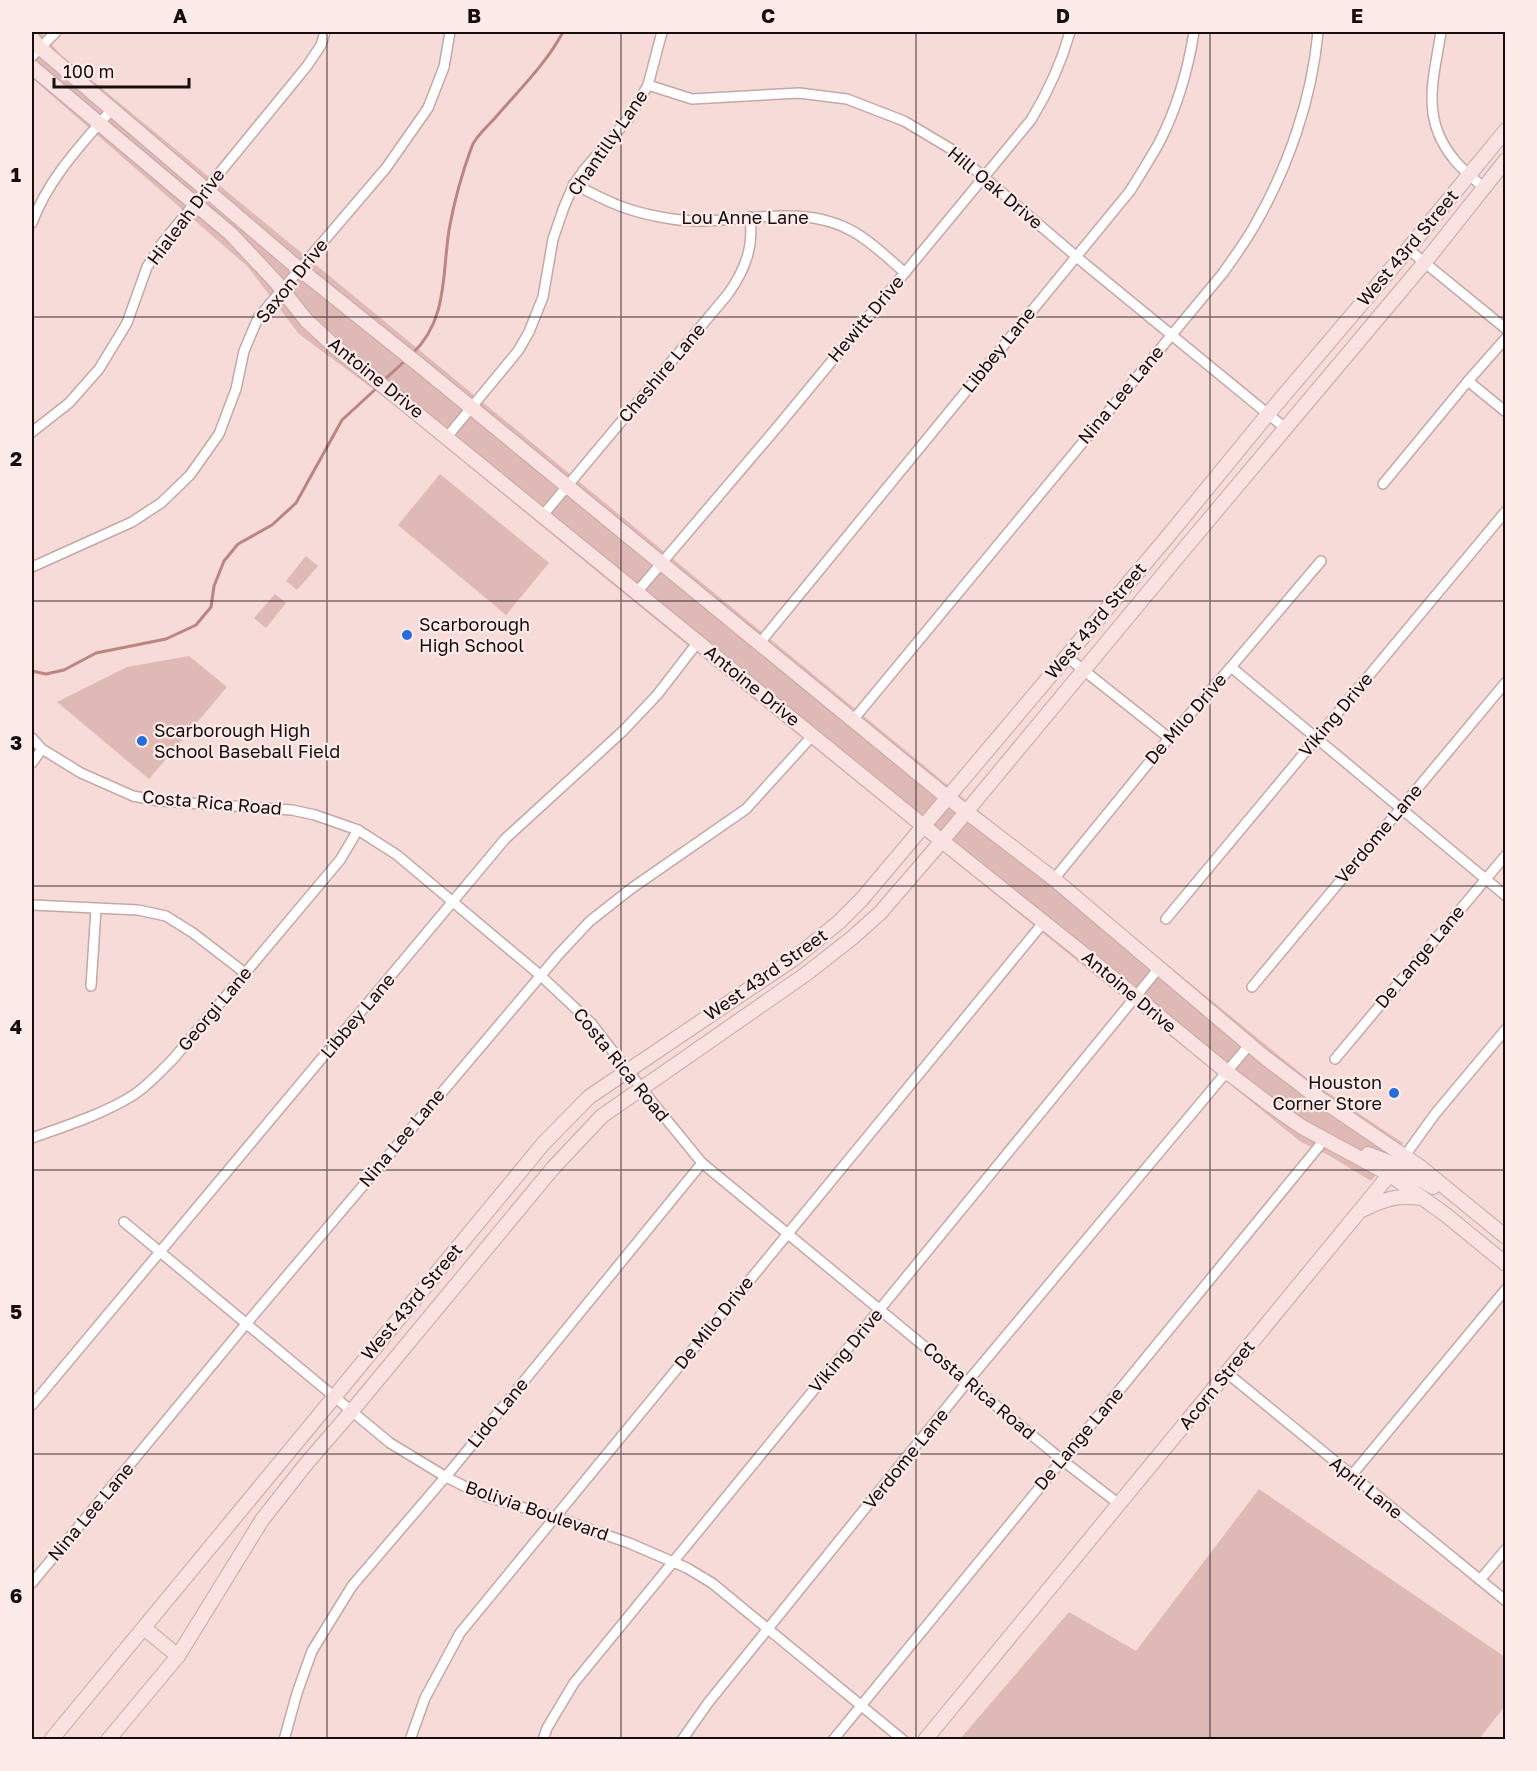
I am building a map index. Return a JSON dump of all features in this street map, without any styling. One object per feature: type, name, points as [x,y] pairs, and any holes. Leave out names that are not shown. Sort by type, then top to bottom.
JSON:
[{"type":"main road","name":"Antoine Drive","points":[[34,47],[112,109],[299,268],[852,720],[1054,879],[1313,1094],[1396,1165],[1423,1198],[1506,1264]]},
{"type":"main road","name":"Antoine Drive","points":[[32,67],[231,234],[320,333],[1227,1072],[1302,1127],[1353,1154],[1367,1154],[1396,1165],[1457,1197],[1506,1237]]},
{"type":"main road","name":"West 43rd Street","points":[[51,1740],[543,1144],[581,1104],[627,1070],[795,958],[839,922],[854,906],[1067,657],[1506,130]]},
{"type":"main road","name":"West 43rd Street","points":[[108,1740],[178,1656],[262,1520],[306,1464],[580,1137],[602,1116],[806,974],[852,938],[880,912],[942,842],[1425,262],[1506,160]]},
{"type":"main road","points":[[1169,535],[1185,549]]},
{"type":"main road","points":[[795,958],[806,974]]},
{"type":"main road","name":"Acorn Street","points":[[926,1740],[1396,1165]]},
{"type":"main road","points":[[1358,1212],[1384,1200],[1406,1197],[1423,1198]]},
{"type":"main road","points":[[480,1221],[497,1234]]},
{"type":"main road","points":[[244,1506],[262,1520]]},
{"type":"main road","points":[[144,1628],[178,1656]]},
{"type":"street","points":[[34,47],[56,32]]},
{"type":"street","name":"Hialeah Drive","points":[[32,432],[69,402],[99,369],[128,323],[147,267],[163,242],[307,66],[321,45],[325,32]]},
{"type":"street","name":"Saxon Drive","points":[[32,567],[132,522],[161,504],[190,476],[219,434],[236,389],[244,351],[258,318],[386,168],[428,108],[444,67],[450,32]]},
{"type":"street","name":"Chantilly Lane","points":[[447,437],[518,351],[529,332],[543,297],[553,239],[574,184],[629,118],[648,85],[662,32]]},
{"type":"street","name":"Hewitt Drive","points":[[637,592],[779,425],[1031,120],[1047,95],[1062,60],[1070,32]]},
{"type":"street","name":"Libbey Lane","points":[[759,644],[1130,191],[1159,142],[1180,93],[1194,32]]},
{"type":"street","name":"Nina Lee Lane","points":[[852,720],[1223,273],[1256,224],[1292,145],[1315,62],[1318,32]]},
{"type":"street","points":[[1442,32],[1431,103],[1436,131],[1452,157],[1483,187]]},
{"type":"street","name":"Hill Oak Drive","points":[[648,85],[692,99],[799,93],[847,99],[904,121],[951,149],[1076,257],[1285,428]]},
{"type":"street","points":[[32,221],[49,186],[63,166],[112,109]]},
{"type":"street","name":"Lou Anne Lane","points":[[574,184],[620,206],[667,218],[696,221],[795,215],[825,220],[854,232],[877,248],[904,273]]},
{"type":"street","name":"Cheshire Lane","points":[[543,515],[728,294],[739,278],[749,254],[752,232],[750,217]]},
{"type":"street","points":[[1408,249],[1506,329]]},
{"type":"street","points":[[1383,484],[1506,338]]},
{"type":"street","points":[[1468,381],[1506,412]]},
{"type":"street","name":"Viking Drive","points":[[1166,919],[1506,510]]},
{"type":"street","name":"De Milo Drive","points":[[1054,879],[1169,738],[1321,561]]},
{"type":"street","name":"Libbey Lane","points":[[32,1405],[506,839],[622,731],[657,695],[698,642]]},
{"type":"street","points":[[1067,657],[1169,738]]},
{"type":"street","points":[[1231,668],[1506,896]]},
{"type":"street","name":"Verdome Lane","points":[[1252,987],[1506,682]]},
{"type":"street","name":"Nina Lee Lane","points":[[32,1583],[246,1324],[540,975],[590,921],[632,888],[746,809],[813,735]]},
{"type":"street","name":"Costa Rica Road","points":[[32,738],[42,749],[81,773],[133,796],[159,801],[292,810],[315,815],[358,830],[397,855],[540,975],[591,1023],[702,1163],[1062,1460],[1119,1504]]},
{"type":"street","points":[[32,763],[42,749]]},
{"type":"street","name":"Georgi Lane","points":[[32,1138],[89,1117],[133,1096],[155,1078],[340,860],[358,830]]},
{"type":"street","name":"De Lange Lane","points":[[1335,1059],[1506,855]]},
{"type":"street","points":[[32,905],[138,910],[166,916],[193,933],[245,974]]},
{"type":"street","points":[[91,986],[96,909]]},
{"type":"street","name":"De Milo Drive","points":[[410,1740],[425,1698],[460,1633],[1043,922]]},
{"type":"street","name":"Viking Drive","points":[[543,1740],[547,1728],[574,1683],[1159,968]]},
{"type":"street","name":"Acorn Street","points":[[1396,1165],[1506,1029]]},
{"type":"street","name":"Verdome Lane","points":[[682,1740],[708,1703],[968,1381],[1250,1044]]},
{"type":"street","name":"De Lange Lane","points":[[833,1740],[1325,1139]]},
{"type":"street","name":"Lido Lane","points":[[284,1740],[312,1651],[352,1586],[446,1477],[702,1163]]},
{"type":"street","name":"Bolivia Boulevard","points":[[124,1222],[390,1443],[446,1477],[484,1496],[555,1517],[629,1543],[687,1568],[712,1583],[903,1740]]},
{"type":"street","points":[[1351,1476],[1506,1289]]},
{"type":"street","name":"April Lane","points":[[1227,1373],[1506,1601]]},
{"type":"street","points":[[1480,1580],[1506,1549]]},
{"type":"shaded area","points":[[32,32],[41,32],[60,54],[1309,1080],[1403,1143],[1371,1181],[1330,1156],[1301,1142],[392,403],[299,334],[248,267],[32,78]]},
{"type":"shaded area","points":[[440,474],[549,563],[506,615],[398,525]]},
{"type":"shaded area","points":[[306,556],[318,566],[297,590],[286,581]]},
{"type":"shaded area","points":[[275,594],[286,603],[266,628],[254,618]]},
{"type":"shaded area","name":"Scarborough High School Baseball Field","points":[[189,656],[227,687],[149,779],[57,702],[127,667]]},
{"type":"shaded area","points":[[1259,1489],[1505,1657],[1505,1706],[1479,1739],[960,1739],[1069,1612],[1136,1651]]},
{"type":"waterway","points":[[412,354],[424,341],[438,312],[451,219],[472,146],[540,66],[563,32]]},
{"type":"waterway","points":[[383,381],[407,359]]},
{"type":"waterway","points":[[32,671],[46,674],[64,670],[96,653],[166,639],[196,625],[211,607],[214,586],[224,561],[238,544],[272,525],[296,503],[342,420],[379,386]]},
{"type":"place","name":"Scarborough High School","points":[[407,635]]},
{"type":"place","name":"Scarborough High School Baseball Field","points":[[142,741]]},
{"type":"place","name":"Houston Corner Store","points":[[1394,1093]]}]
